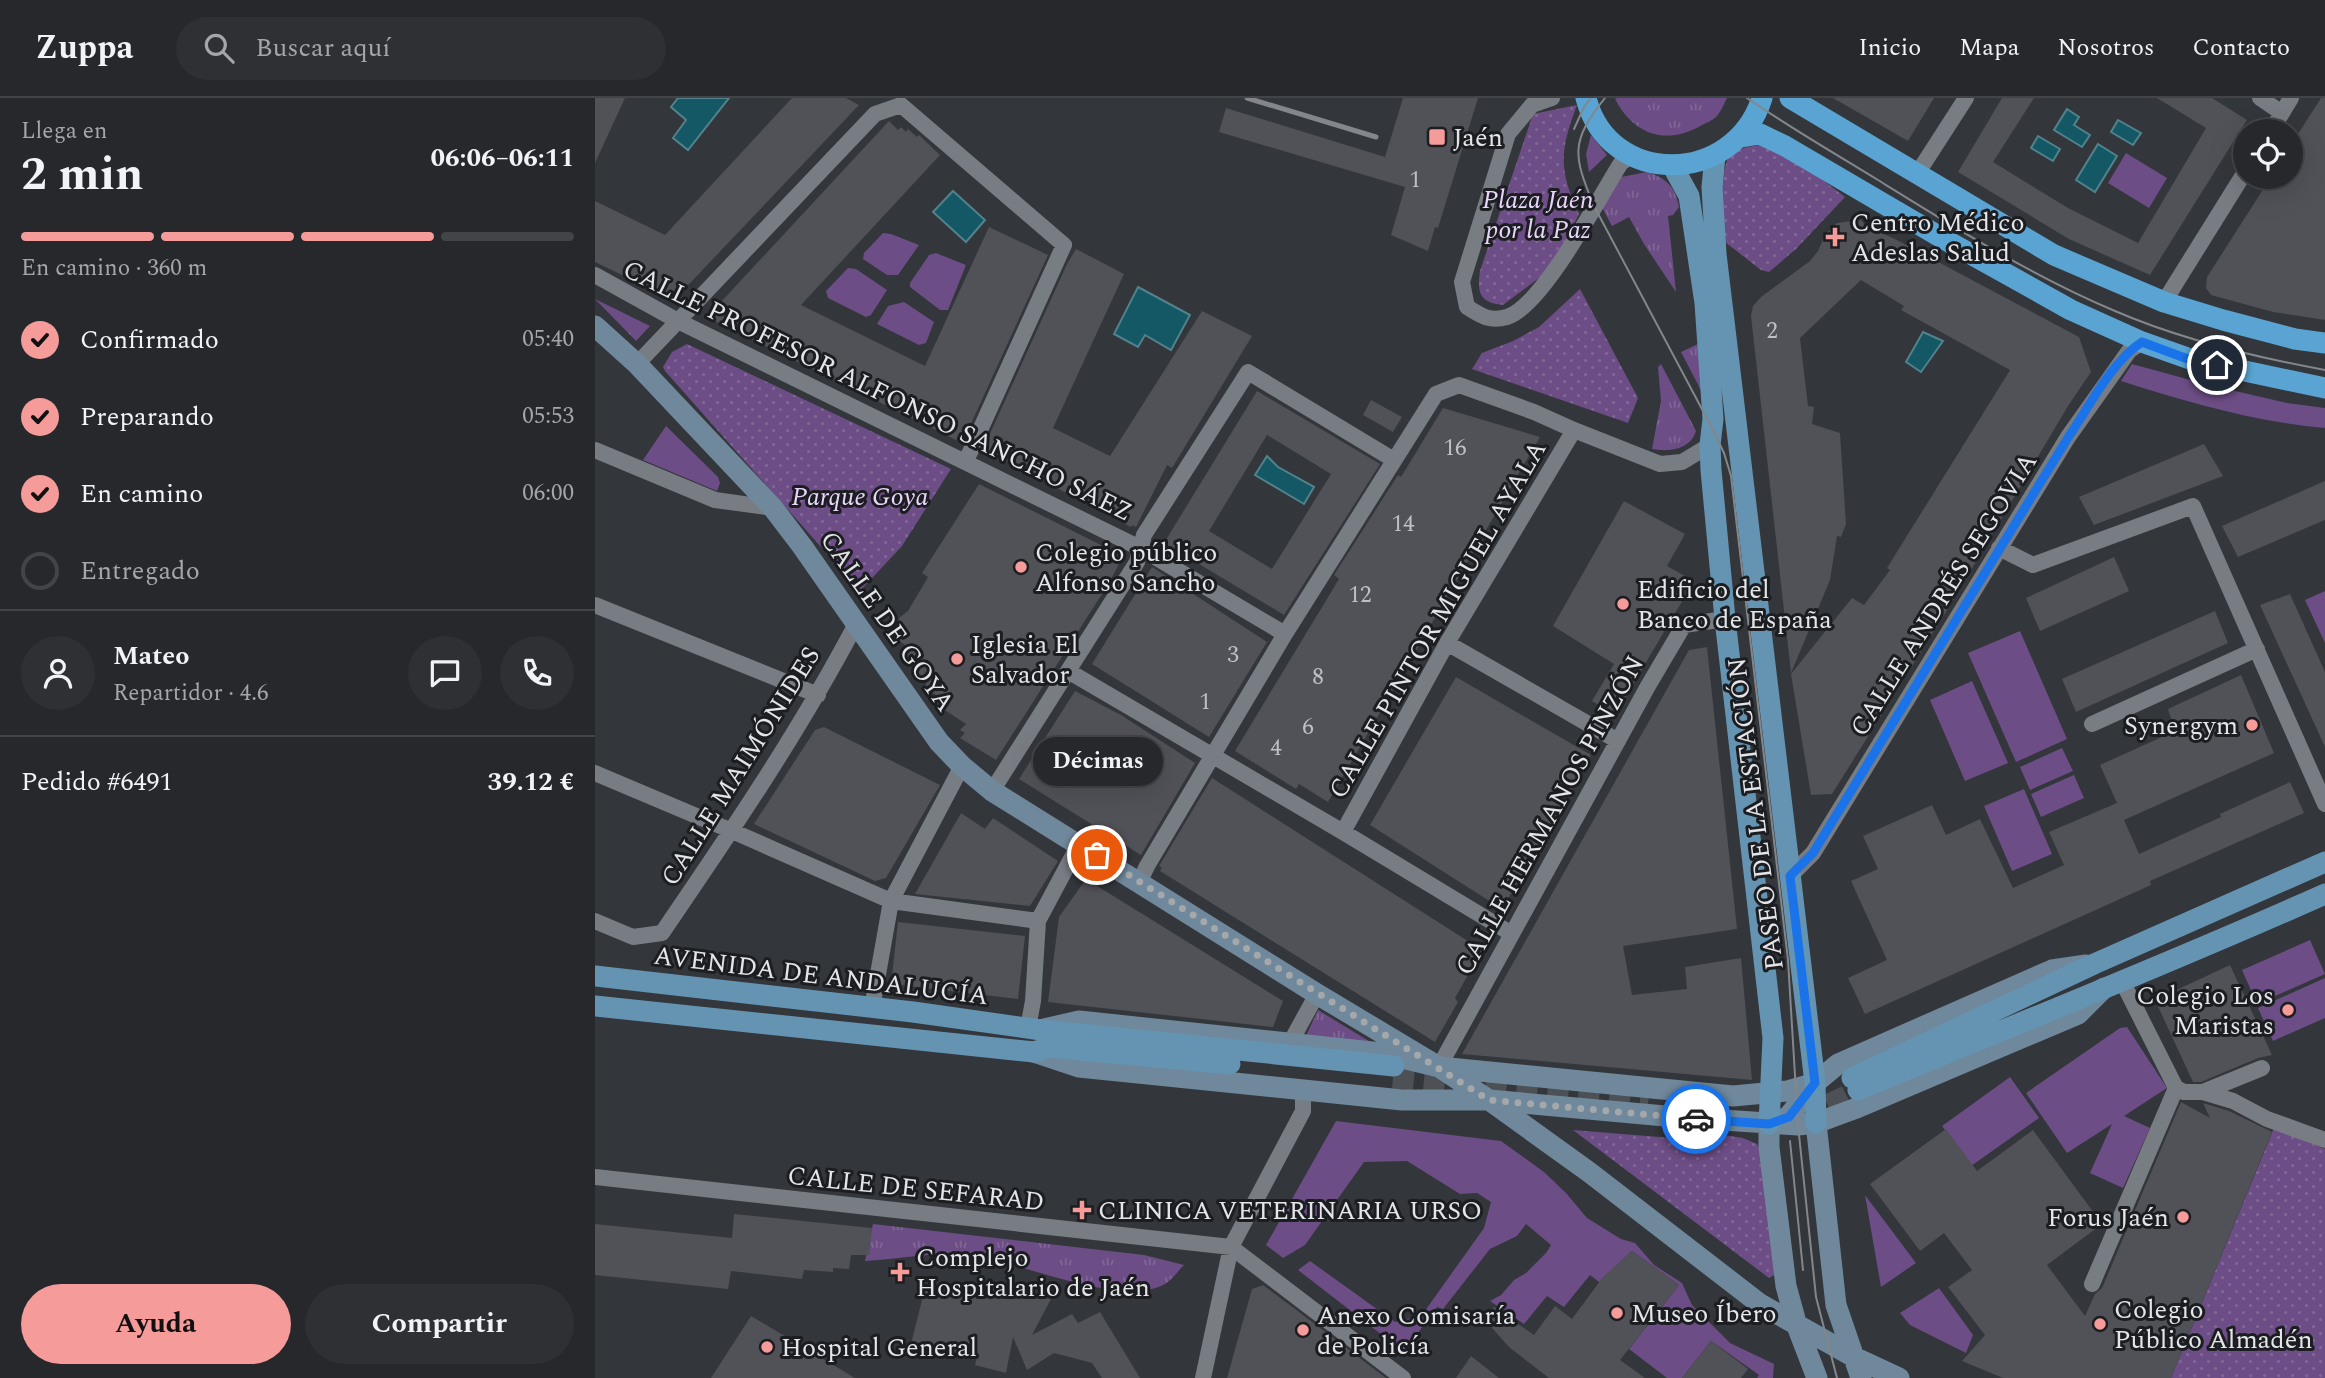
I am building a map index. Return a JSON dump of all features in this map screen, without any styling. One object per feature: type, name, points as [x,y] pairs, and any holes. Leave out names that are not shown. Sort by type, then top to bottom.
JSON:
[{"type":"highway","points":[[1586,98],[1592,115],[1606,135],[1632,155],[1651,163],[1672,165],[1694,163],[1715,156],[1741,136],[1752,122],[1762,98]]},
{"type":"highway","points":[[1790,98],[2054,255],[2164,302],[2235,324],[2295,339],[2325,343]]},
{"type":"highway","points":[[1741,136],[1760,134],[1785,146],[2071,310],[2142,342],[2193,360],[2325,388]]},
{"type":"main road","name":"PASEO DE LA ESTACIÓN","points":[[1715,156],[1712,187],[1716,254],[1815,1083],[1816,1123]]},
{"type":"main road","name":"PASEO DE LA ESTACIÓN","points":[[1672,165],[1689,196],[1703,292],[1713,419],[1710,445],[1725,619],[1773,1038],[1769,1124]]},
{"type":"main road","points":[[2325,862],[2094,964],[1855,1084],[2201,949],[2325,894]]},
{"type":"main road","name":"AVENIDA DE ANDALUCÍA","points":[[595,976],[1393,1072],[1049,1047],[1034,1052],[595,1006]]},
{"type":"street","points":[[1552,98],[1532,105],[1508,134],[1462,282],[1467,307],[1486,319],[1509,317],[1531,299],[1562,263],[1621,163],[1632,155]]},
{"type":"street","points":[[1917,174],[1966,98]]},
{"type":"street","points":[[2260,98],[2282,113]]},
{"type":"street","points":[[2278,119],[2291,98]]},
{"type":"street","points":[[638,364],[875,114],[901,105],[1064,245],[966,461]]},
{"type":"street","points":[[2164,302],[2234,189]]},
{"type":"street","name":"CALLE PROFESOR ALFONSO SANCHO SÁEZ","points":[[595,275],[678,321],[1140,548],[1285,634]]},
{"type":"street","name":"CALLE DE GOYA","points":[[595,326],[638,364],[773,508],[939,742],[992,791],[1489,1100],[1589,1172],[1760,1304],[1858,1368],[1899,1378]]},
{"type":"street","name":"CALLE ANDRÉS SEGOVIA","points":[[1790,876],[1813,853],[2069,436],[2129,351],[2142,342]]},
{"type":"street","points":[[992,791],[1137,562],[1144,534],[1248,372],[1394,460]]},
{"type":"street","points":[[1140,881],[1285,634],[1436,394],[1459,385],[1534,412],[1660,464],[1682,462],[1710,445]]},
{"type":"street","name":"CALLE PINTOR MIGUEL AYALA","points":[[1343,832],[1447,643],[1574,430]]},
{"type":"street","points":[[595,450],[715,500],[773,508]]},
{"type":"street","points":[[1999,548],[2033,565],[2193,506],[2325,804]]},
{"type":"street","points":[[595,605],[818,695]]},
{"type":"street","name":"CALLE HERMANOS PINZÓN","points":[[1439,1067],[1684,625],[1725,619]]},
{"type":"street","name":"CALLE MAIMÓNIDES","points":[[595,921],[633,937],[662,933],[733,831],[818,695],[856,624]]},
{"type":"street","points":[[1447,643],[1618,741]]},
{"type":"street","points":[[2092,724],[2257,649]]},
{"type":"street","points":[[1068,671],[1512,934]]},
{"type":"street","points":[[873,1008],[891,901],[962,766]]},
{"type":"street","points":[[595,773],[891,901],[1038,921]]},
{"type":"street","points":[[1034,1029],[1038,921],[1079,844]]},
{"type":"street","points":[[1769,1124],[1789,1117],[1815,1083],[1838,1064],[2052,970],[2094,964]]},
{"type":"street","points":[[2113,983],[2176,1088],[2184,1092],[2203,1092],[2233,1101],[2267,1119],[2325,1140]]},
{"type":"street","name":"AVENIDA DE ANDALUCÍA","points":[[1034,1052],[1079,1067],[1303,1091],[1402,1100],[1489,1100],[1798,1125],[1816,1123],[1854,1109],[2078,1014],[2113,983]]},
{"type":"street","points":[[1290,1043],[1317,993]]},
{"type":"street","name":"AVENIDA DE ANDALUCÍA","points":[[1034,1029],[1079,1021],[1382,1052],[1439,1067]]},
{"type":"street","points":[[1439,1067],[1733,1096],[1770,1094],[1815,1083]]},
{"type":"street","points":[[2203,1092],[2262,1068]]},
{"type":"street","points":[[2092,1284],[2176,1088]]},
{"type":"street","points":[[1203,1378],[1231,1247],[1303,1111],[1303,1091]]},
{"type":"street","name":"PASEO DE LA ESTACIÓN","points":[[1816,1123],[1836,1305],[1858,1368]]},
{"type":"street","name":"PASEO DE LA ESTACIÓN","points":[[1769,1124],[1769,1147],[1786,1286],[1797,1326],[1817,1378]]},
{"type":"street","name":"CALLE DE SEFARAD","points":[[595,1177],[1231,1247]]},
{"type":"street","points":[[1231,1247],[1402,1378]]},
{"type":"green space","points":[[1727,98],[1719,113],[1711,120],[1689,131],[1664,135],[1641,129],[1623,111],[1615,99]]},
{"type":"green space","name":"Plaza Jaén por la Paz","points":[[1577,105],[1567,135],[1564,159],[1567,184],[1579,214],[1558,255],[1543,275],[1503,305],[1489,302],[1481,295],[1480,271],[1533,114]]},
{"type":"green space","points":[[1591,135],[1607,155],[1589,172],[1586,154]]},
{"type":"green space","points":[[1766,144],[1810,170],[1845,197],[1796,249],[1769,272],[1761,270],[1725,242],[1722,209],[1723,177],[1729,155],[1746,147]]},
{"type":"green space","points":[[2126,153],[2167,178],[2149,208],[2108,183]]},
{"type":"green space","points":[[1647,172],[1669,184],[1679,207],[1673,215],[1668,216],[1676,292],[1629,217],[1612,226],[1598,200],[1621,177]]},
{"type":"green space","points":[[883,233],[919,245],[898,275],[887,275],[863,259],[864,253]]},
{"type":"green space","points":[[936,253],[966,265],[948,310],[940,310],[910,287],[929,255]]},
{"type":"green space","points":[[848,268],[856,269],[887,290],[871,315],[866,317],[828,298],[826,291]]},
{"type":"green space","points":[[1580,289],[1638,398],[1628,423],[1472,369],[1482,353],[1539,327]]},
{"type":"green space","points":[[595,299],[650,326],[636,341]]},
{"type":"green space","points":[[904,302],[934,322],[926,343],[919,345],[877,324],[888,306]]},
{"type":"green space","name":"Parque Goya","points":[[687,344],[951,469],[902,546],[860,591],[665,371],[663,367],[672,352]]},
{"type":"green space","points":[[1698,344],[1704,396],[1681,352]]},
{"type":"green space","points":[[1661,364],[1696,431],[1684,446],[1672,450],[1652,449],[1661,401],[1658,367]]},
{"type":"green space","points":[[2132,364],[2287,403],[2325,408],[2325,428],[2247,416],[2121,381]]},
{"type":"green space","points":[[666,426],[718,477],[720,483],[717,491],[643,460]]},
{"type":"green space","points":[[2325,591],[2325,643],[2305,600]]},
{"type":"green space","points":[[2020,631],[2067,739],[2016,762],[1968,653]]},
{"type":"green space","points":[[1972,681],[2008,763],[1965,781],[1930,700]]},
{"type":"green space","points":[[2062,748],[2073,771],[2030,790],[2020,767]]},
{"type":"green space","points":[[2074,775],[2084,798],[2041,817],[2031,794]]},
{"type":"green space","points":[[2024,789],[2052,854],[2012,871],[1984,806]]},
{"type":"green space","points":[[2310,940],[2325,974],[2257,1004],[2242,970]]},
{"type":"green space","points":[[2325,978],[2325,1018],[2273,1041],[2258,1008]]},
{"type":"green space","points":[[1318,1010],[1377,1046],[1305,1038]]},
{"type":"green space","points":[[2127,1027],[2167,1088],[2124,1116],[2150,1128],[2123,1188],[2090,1173],[2112,1124],[2067,1153],[2026,1093],[2120,1028]]},
{"type":"green space","points":[[2010,1077],[2039,1118],[1971,1166],[1942,1126]]},
{"type":"green space","points":[[1336,1121],[1501,1141],[1544,1172],[1587,1218],[1621,1239],[1635,1243],[1654,1265],[1682,1283],[1692,1305],[1730,1343],[1774,1364],[1773,1378],[1757,1378],[1759,1375],[1711,1341],[1682,1378],[1667,1378],[1629,1349],[1679,1285],[1632,1251],[1599,1282],[1590,1275],[1564,1307],[1547,1296],[1524,1324],[1490,1301],[1526,1273],[1551,1245],[1526,1224],[1517,1236],[1490,1249],[1443,1309],[1437,1307],[1404,1352],[1298,1270],[1310,1261],[1395,1322],[1422,1315],[1484,1228],[1491,1202],[1477,1193],[1460,1194],[1407,1161],[1364,1162],[1305,1245],[1283,1258],[1266,1245]]},
{"type":"green space","points":[[2274,1128],[2325,1149],[2325,1378],[2171,1378]]},
{"type":"green space","points":[[1573,1130],[1708,1141],[1717,1134],[1743,1138],[1757,1144],[1762,1154],[1778,1273],[1769,1278]]},
{"type":"green space","points":[[1865,1195],[1916,1263],[1881,1287]]},
{"type":"green space","points":[[873,1224],[1144,1255],[1184,1265],[1165,1284],[1145,1290],[1122,1291],[1068,1281],[967,1255],[929,1255],[865,1261]]},
{"type":"green space","points":[[1939,1288],[1973,1335],[1966,1353],[1910,1325],[1900,1313]]},
{"type":"water","points":[[678,98],[729,98],[688,150],[673,138],[686,120],[671,107]]},
{"type":"water","points":[[2067,109],[2079,117],[2074,125],[2090,135],[2082,147],[2054,130]]},
{"type":"water","points":[[2118,120],[2141,133],[2133,145],[2111,132]]},
{"type":"water","points":[[2038,136],[2060,149],[2053,161],[2031,148]]},
{"type":"water","points":[[2098,144],[2117,156],[2095,192],[2076,180]]},
{"type":"water","points":[[953,191],[985,220],[966,242],[933,212]]},
{"type":"water","points":[[1138,287],[1190,315],[1171,350],[1145,335],[1138,347],[1114,334]]},
{"type":"water","points":[[1923,332],[1943,341],[1921,372],[1906,362]]},
{"type":"water","points":[[1267,456],[1278,467],[1314,487],[1304,504],[1255,475]]},
{"type":"building","points":[[595,98],[625,98],[595,163]]},
{"type":"building","points":[[792,98],[846,98],[859,105],[674,300],[595,262],[595,201],[665,235]]},
{"type":"building","points":[[1403,98],[1478,98],[1438,228],[1435,227],[1428,251],[1391,235],[1405,187],[1219,132],[1226,108],[1385,157]]},
{"type":"building","points":[[1833,98],[1934,98],[1908,141]]},
{"type":"building","points":[[2002,98],[2034,98],[1993,162],[2068,208],[2138,243],[2206,128],[2157,98],[2212,98],[2245,119],[2233,119],[2233,142],[2150,275],[2069,239],[1958,172]]},
{"type":"building","points":[[2321,98],[2325,98],[2325,320],[2273,312],[2211,295],[2206,288],[2207,277],[2263,189],[2303,189],[2303,126]]},
{"type":"building","points":[[889,121],[898,130],[901,127],[917,137],[919,135],[940,155],[801,305],[925,366],[989,227],[1048,255],[964,439],[960,437],[958,441],[707,317]]},
{"type":"building","points":[[1861,220],[1866,226],[2079,337],[2091,372],[1832,794],[1811,795],[1791,674],[1852,598],[1864,605],[1890,570],[1887,568],[2010,370],[1901,310],[1904,306],[1861,280],[1800,338],[1808,406],[1814,407],[1812,424],[1840,433],[1846,524],[1841,537],[1837,536],[1830,580],[1791,673],[1751,316],[1753,306],[1761,297],[1810,261],[1825,235],[1837,223]]},
{"type":"building","points":[[1076,249],[1124,274],[1053,428],[1110,456],[1202,311],[1252,336],[1172,468],[1167,465],[1136,527],[1131,527],[983,449]]},
{"type":"building","points":[[1257,391],[1380,464],[1284,615],[1164,543]],"holes":[[[1267,435],[1331,474],[1272,569],[1209,531]]]},
{"type":"building","points":[[1371,400],[1402,417],[1393,432],[1363,415]]},
{"type":"building","points":[[1443,408],[1540,437],[1328,802],[1299,784],[1296,789],[1235,751],[1339,579],[1334,575],[1398,475],[1401,477]]},
{"type":"building","points":[[2204,444],[2223,476],[2094,525],[2079,497]]},
{"type":"building","points":[[2325,481],[2325,520],[2238,557],[2222,526]]},
{"type":"building","points":[[979,484],[1123,556],[1109,583],[996,760],[960,738],[965,733],[960,730],[966,724],[934,703],[938,696],[925,688],[928,679],[913,671],[917,663],[902,654],[907,646],[892,637],[900,617],[908,611],[928,577],[922,573]]},
{"type":"building","name":"Edificio del Banco de España","points":[[1624,501],[1685,534],[1667,566],[1694,581],[1615,715],[1592,701],[1614,664],[1553,626]]},
{"type":"building","points":[[2114,557],[2129,591],[2040,631],[2026,598]]},
{"type":"building","points":[[1152,567],[1267,642],[1209,737],[1092,664]]},
{"type":"building","points":[[2290,594],[2325,672],[2325,747],[2260,605]]},
{"type":"building","points":[[2215,611],[2228,643],[2076,712],[2062,679]]},
{"type":"building","points":[[1707,647],[1737,929],[1623,946],[1632,995],[1687,989],[1685,967],[1741,958],[1752,1080],[1462,1054],[1689,650]]},
{"type":"building","points":[[2241,675],[2274,753],[2124,820],[2139,854],[2290,782],[2304,813],[2150,881],[2151,885],[1865,1014],[1848,978],[1887,960],[1851,881],[1878,869],[1863,836],[1932,805],[1946,835],[1980,819],[2013,888],[2064,865],[2049,832],[2117,803],[2100,765],[2175,731],[2168,709]]},
{"type":"building","points":[[1456,677],[1591,755],[1502,909],[1370,825]]},
{"type":"building","points":[[1075,691],[1121,715],[1195,763],[1141,855],[1019,779]]},
{"type":"building","points":[[824,727],[940,785],[886,878],[875,881],[754,824],[815,730]]},
{"type":"building","points":[[1212,778],[1482,950],[1455,998],[1458,1002],[1435,1042],[1160,871],[1162,868],[1159,866]]},
{"type":"building","points":[[961,813],[985,829],[993,818],[1058,861],[1030,906],[915,894]]},
{"type":"building","points":[[1086,879],[1283,1001],[1273,1027],[1048,1002],[1059,917]]},
{"type":"building","points":[[898,922],[1025,936],[1018,999],[891,984]]},
{"type":"building","points":[[2230,965],[2272,1055],[2258,1058],[2201,1082],[2193,1082],[2155,1000]]},
{"type":"building","points":[[2181,1102],[2210,1118],[2203,1103],[2229,1111],[2272,1132],[2171,1378],[2003,1378],[1962,1361],[1985,1335],[1948,1287],[1972,1270],[1944,1233],[1920,1251],[1870,1184],[1946,1129],[1977,1171],[2033,1130],[2102,1224],[2047,1265],[2085,1316],[2095,1294],[2102,1288]]},
{"type":"building","points":[[734,1214],[872,1228],[869,1255],[851,1255],[849,1269],[833,1268],[833,1272],[804,1270],[802,1279],[731,1271],[728,1289],[595,1275],[595,1224],[732,1238]]},
{"type":"building","name":"Museo Íbero","points":[[1632,1251],[1679,1285],[1620,1360],[1645,1378],[1549,1378],[1509,1347],[1485,1320],[1494,1307],[1534,1335],[1555,1306],[1572,1319],[1603,1277]]},
{"type":"building","points":[[980,1283],[1051,1299],[1032,1335],[1072,1314],[1078,1323],[1100,1312],[1140,1378],[1102,1378],[1092,1363],[1054,1353],[1027,1370],[1013,1337],[1006,1373],[975,1365],[977,1357],[911,1344],[925,1288],[973,1294]]},
{"type":"building","points":[[1263,1285],[1386,1378],[1227,1378],[1252,1289]]},
{"type":"building","name":"Hospital General","points":[[751,1316],[855,1378],[711,1378]]},
{"type":"building","name":"Museo Íbero","points":[[1711,1341],[1748,1369],[1741,1378],[1682,1378]]},
{"type":"building","points":[[1471,1356],[1499,1378],[1456,1378]]},
{"type":"tunnel","points":[[1393,1078],[1648,1104]]},
{"type":"tunnel","points":[[1798,1113],[1819,1109],[1858,1090]]},
{"type":"tram line","points":[[1574,129],[1591,98]]},
{"type":"tram line","points":[[1605,98],[1581,138],[1579,161],[1582,174],[1594,206],[1712,428],[1731,476],[1788,960],[1798,1125],[1816,1297],[1837,1378]]},
{"type":"tram line","points":[[1747,98],[1965,233],[2084,297],[2192,339],[2325,370]]},
{"type":"tram line","points":[[1790,1141],[1803,1270]]},
{"type":"railway","points":[[1247,98],[1376,137]]},
{"type":"way so far","points":[[1097,855],[1489,1100],[1696,1119]]},
{"type":"place","name":"Jaén","points":[[1437,137]]},
{"type":"place","name":"Centro Médico Adeslas Salud","points":[[1835,237]]},
{"type":"place","name":"Colegio público Alfonso Sancho","points":[[1021,567]]},
{"type":"place","name":"Edificio del Banco de España","points":[[1623,604]]},
{"type":"place","name":"Iglesia El Salvador","points":[[957,659]]},
{"type":"place","name":"Synergym","points":[[2252,725]]},
{"type":"place","name":"Décimas","points":[[1097,855]]},
{"type":"place","name":"Colegio Los Maristas","points":[[2288,1010]]},
{"type":"place","name":"CLINICA VETERINARIA URSO","points":[[1082,1210]]},
{"type":"place","name":"Forus Jaén","points":[[2183,1217]]},
{"type":"place","name":"Complejo Hospitalario de Jaén","points":[[900,1272]]},
{"type":"place","name":"Museo Íbero","points":[[1617,1313]]},
{"type":"place","name":"Colegio Público Almadén","points":[[2100,1324]]},
{"type":"place","name":"Anexo Comisaría de Policía","points":[[1303,1330]]},
{"type":"place","name":"Hospital General","points":[[767,1347]]},
{"type":"route","points":[[1696,1119],[1769,1124],[1789,1117],[1815,1083],[1790,876],[1813,853],[1906,698],[2103,385],[2129,351],[2142,342],[2185,358],[2217,365]]}]
